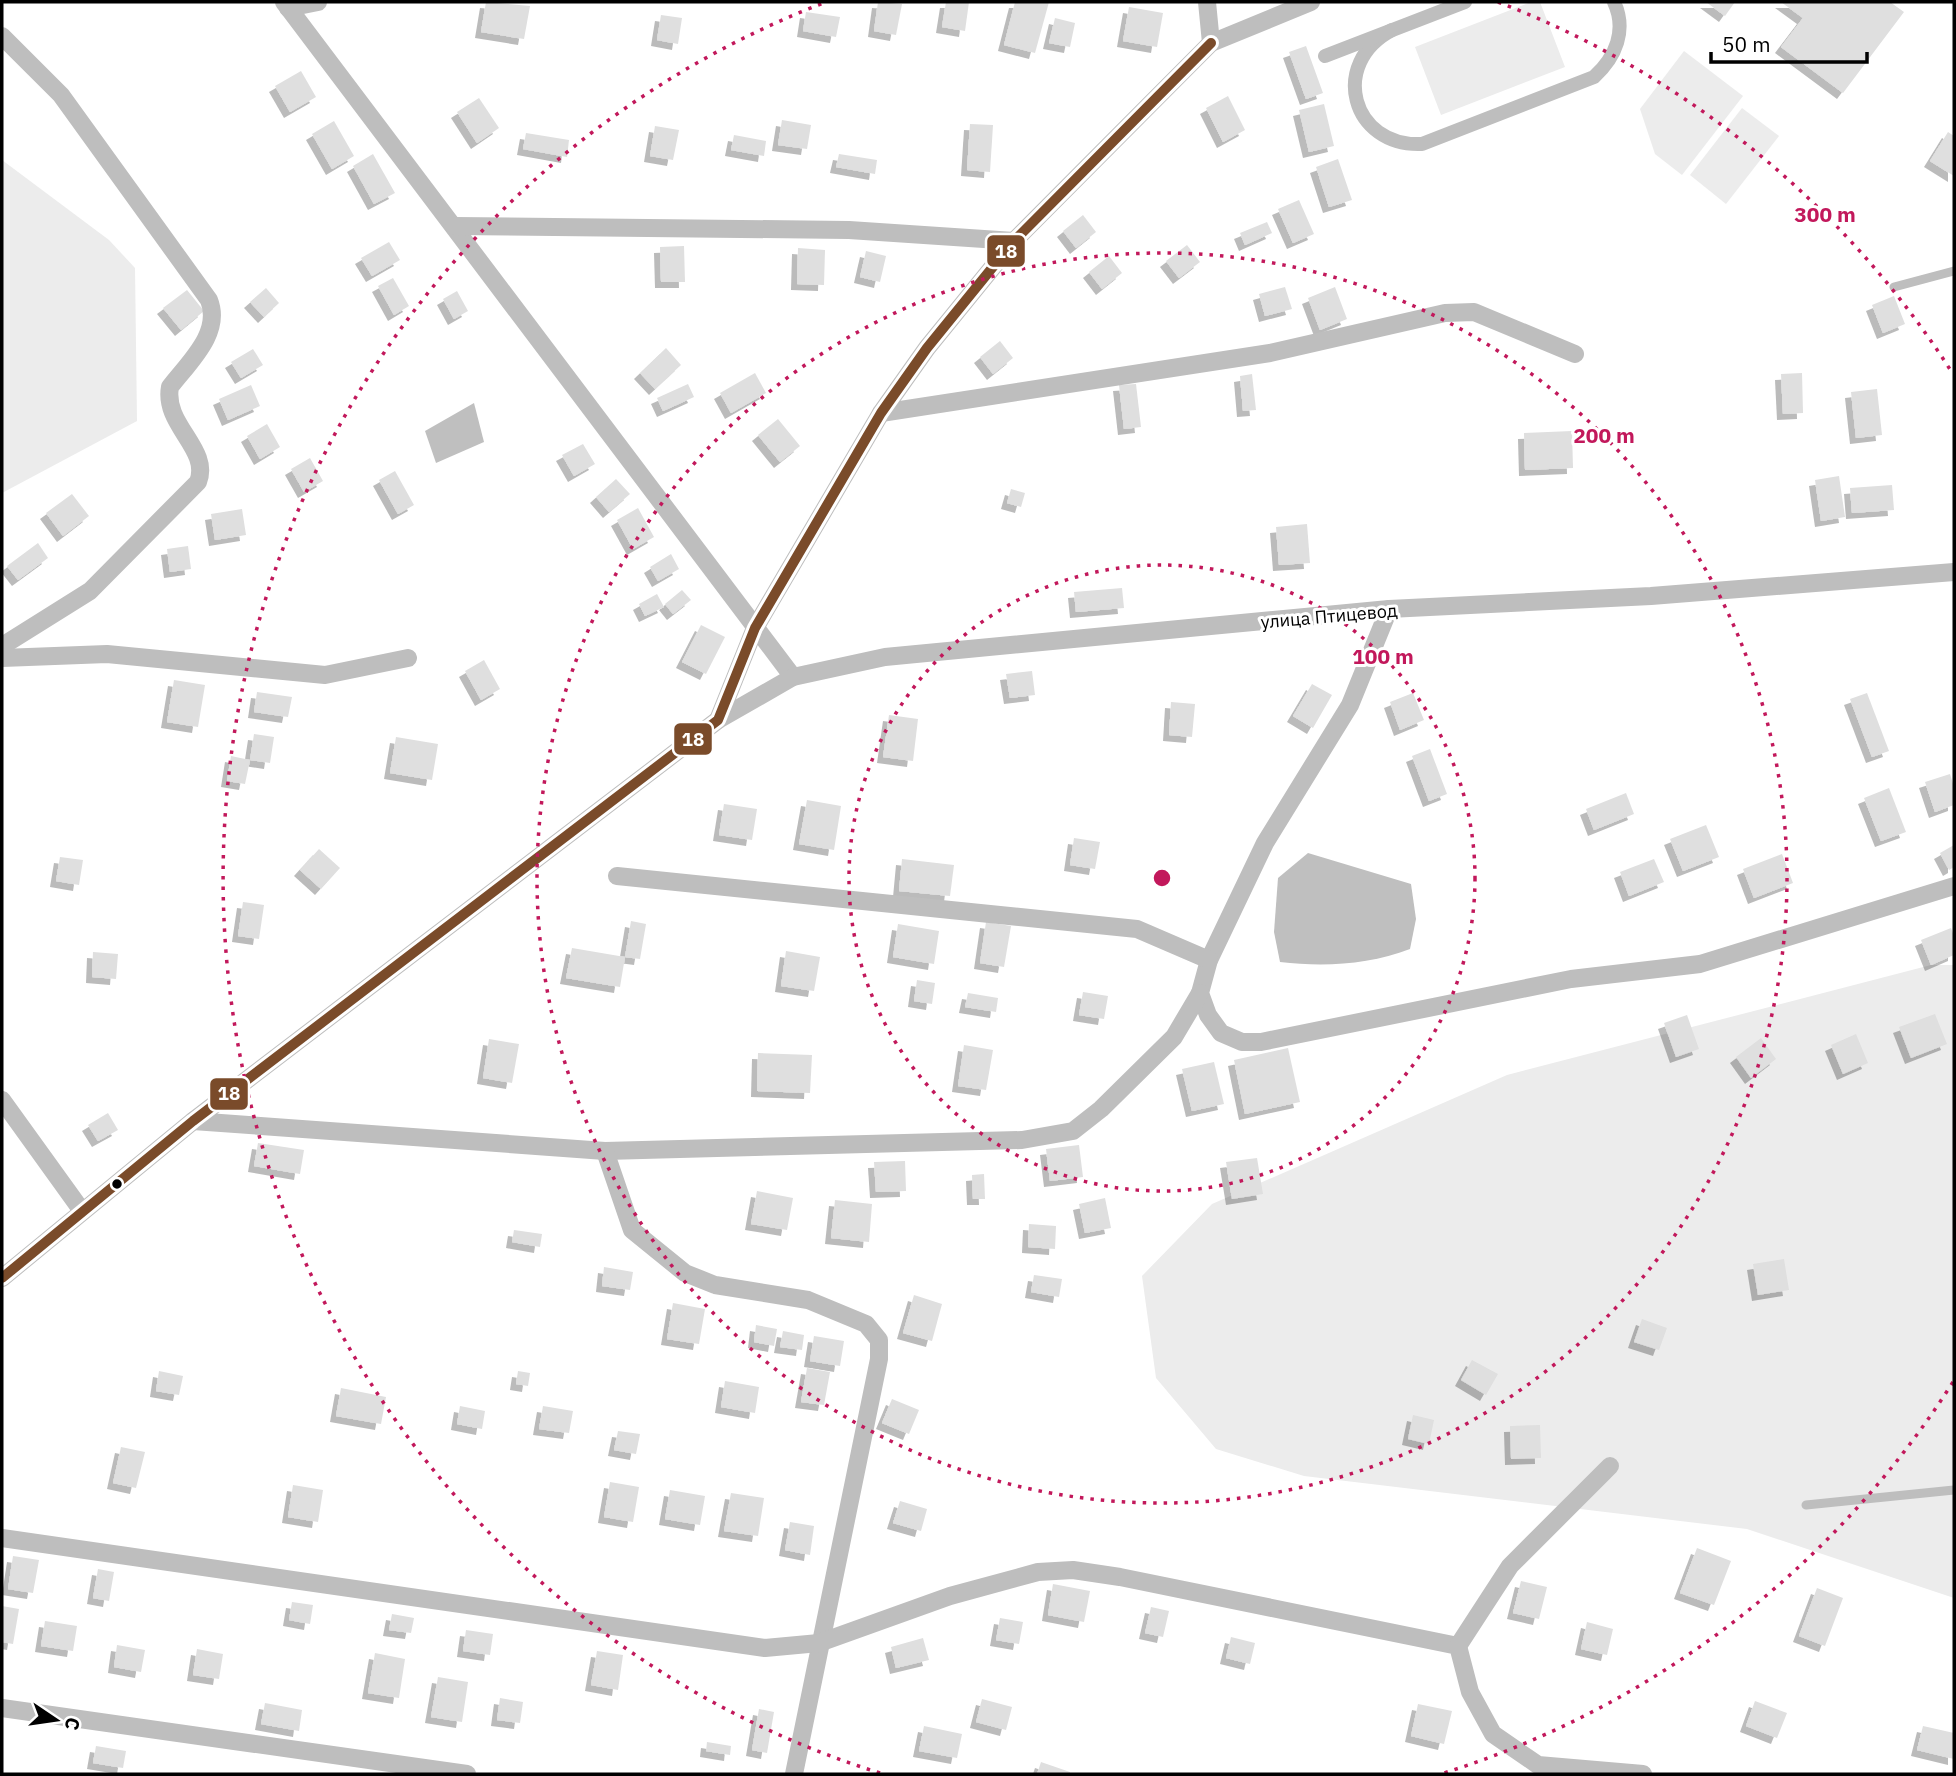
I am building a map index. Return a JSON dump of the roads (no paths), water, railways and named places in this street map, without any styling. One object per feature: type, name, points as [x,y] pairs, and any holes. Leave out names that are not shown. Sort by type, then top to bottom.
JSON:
[{"type":"street","points":[[286,5],[318,2]]},
{"type":"street","points":[[1208,2],[1211,43]]},
{"type":"street","points":[[718,720],[755,628],[881,413],[927,348],[1014,241],[1211,43],[1311,2]]},
{"type":"street","points":[[1325,56],[1465,2]]},
{"type":"street","points":[[1392,30],[1370,45],[1363,56],[1355,81],[1358,107],[1373,129],[1384,137],[1396,142],[1422,144],[1594,77],[1612,58],[1617,46],[1619,19],[1614,2]]},
{"type":"street","points":[[286,5],[793,677]]},
{"type":"street","points":[[2,36],[61,95],[209,300],[214,312],[213,326],[170,387],[168,398],[170,411],[201,462],[198,482],[90,591],[2,646]]},
{"type":"street","points":[[454,226],[849,230],[1014,241]]},
{"type":"street","points":[[881,413],[1270,353],[1445,313],[1474,312],[1576,354]]},
{"type":"street","name":"улица Птицевод","points":[[2,1278],[193,1121],[718,720],[770,687],[793,677],[885,657],[1389,609],[1651,596],[1954,572]]},
{"type":"street","points":[[193,1121],[605,1151],[1022,1140],[1073,1130],[1110,1101],[1174,1037],[1200,993],[1209,960],[1265,843],[1350,705],[1389,609]]},
{"type":"street","points":[[2,658],[107,654],[325,675],[408,658]]},
{"type":"street","points":[[617,876],[1137,929],[1209,960]]},
{"type":"street","points":[[1200,993],[1208,1015],[1221,1033],[1242,1042],[1261,1042],[1571,979],[1700,964],[1954,886]]},
{"type":"street","points":[[2,1100],[82,1210]]},
{"type":"street","points":[[605,1151],[632,1230],[685,1273],[715,1285],[808,1300],[866,1324],[878,1340],[879,1359],[794,1774]]},
{"type":"street","points":[[1610,1466],[1510,1566],[1458,1646],[1470,1692],[1493,1734],[1538,1765],[1643,1774]]},
{"type":"street","points":[[2,1538],[765,1648],[819,1643],[950,1596],[1038,1573],[1073,1570],[1120,1577],[1458,1646]]},
{"type":"street","points":[[2,1708],[467,1774]]},
{"type":"lane","points":[[1894,287],[1954,271]]},
{"type":"lane","points":[[1806,1505],[1954,1490]]}]
